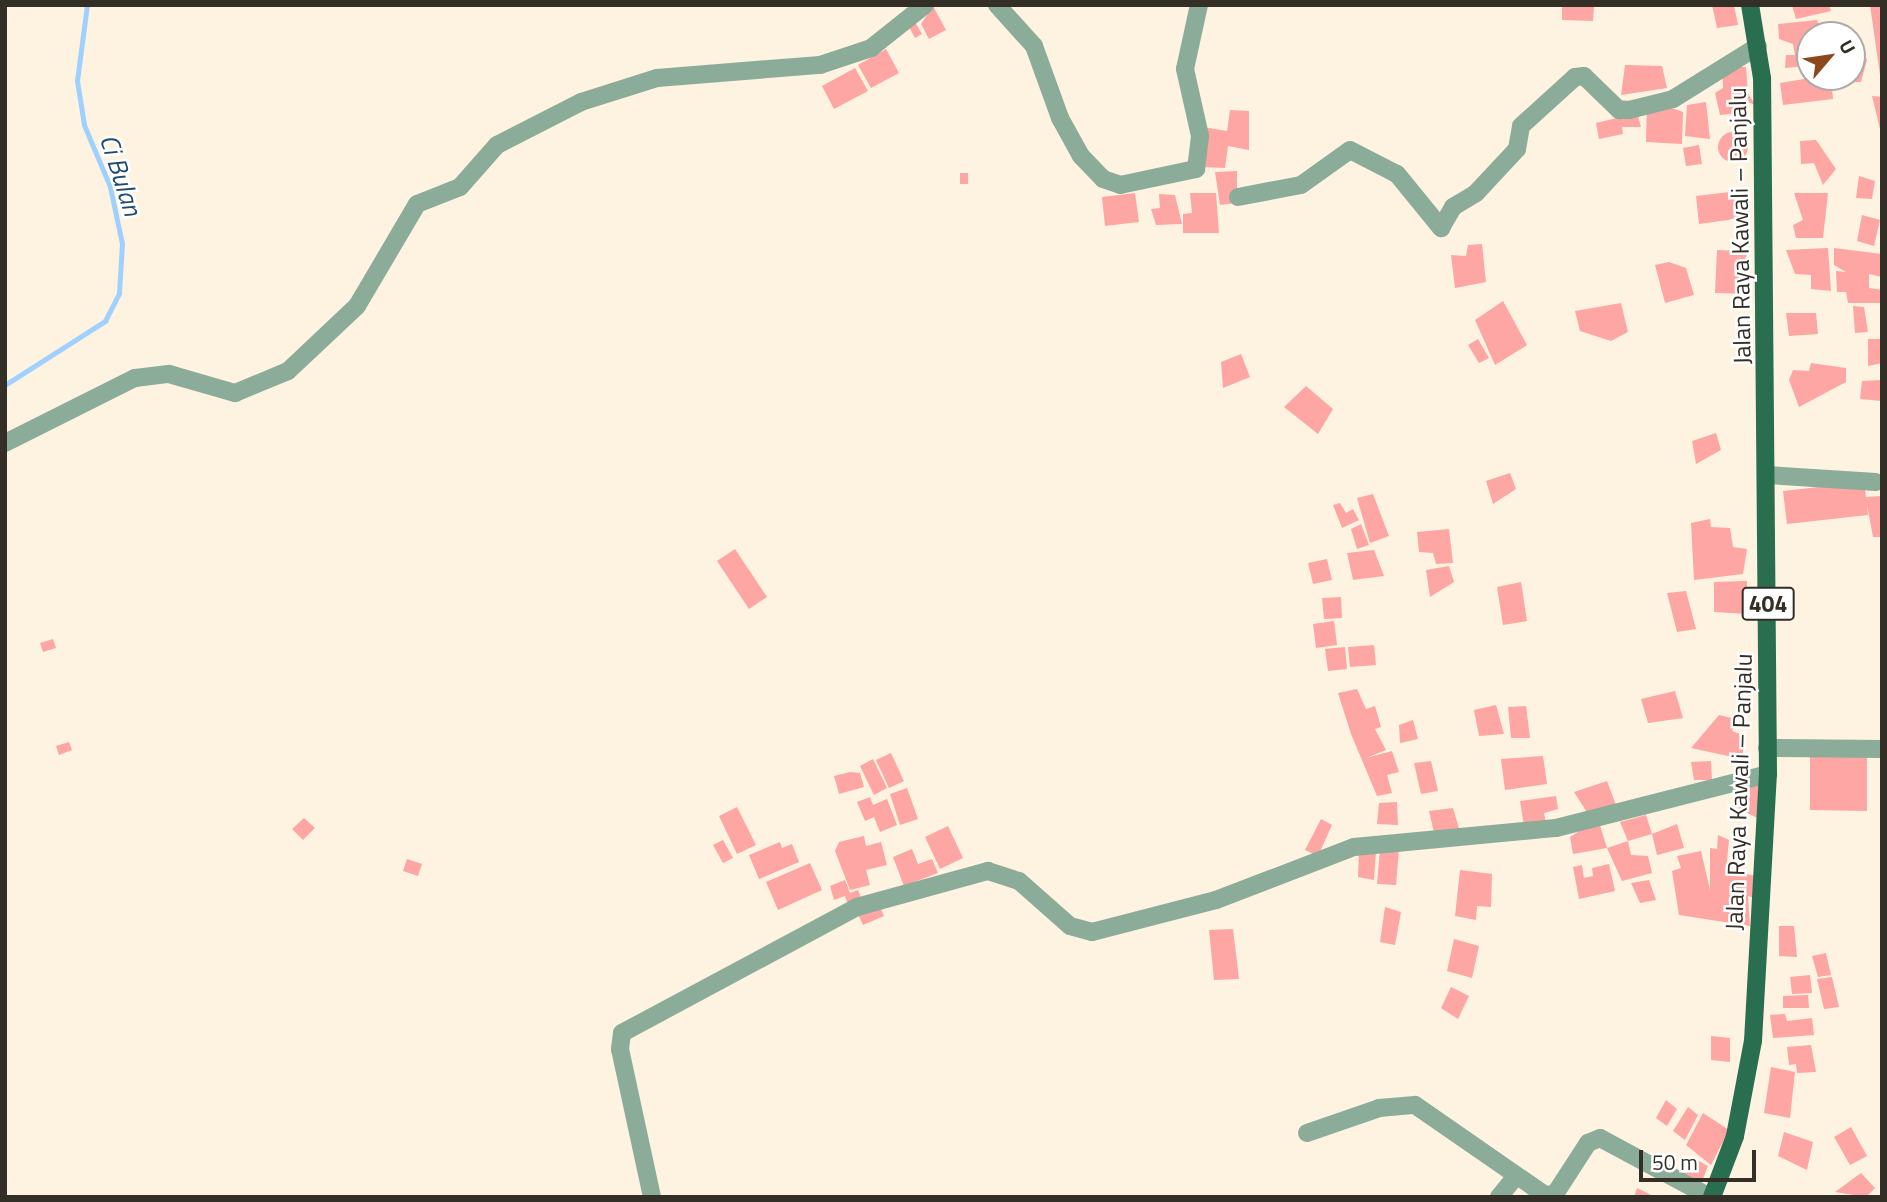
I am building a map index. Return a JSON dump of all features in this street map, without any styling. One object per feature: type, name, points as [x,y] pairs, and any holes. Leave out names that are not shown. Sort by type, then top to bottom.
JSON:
[{"type":"main road","name":"Jalan Raya Kawali – Panjalu","points":[[1711,1197],[1735,1136],[1752,1041],[1768,774],[1768,475],[1758,46],[1750,5]]},
{"type":"street","points":[[5,443],[135,378],[169,374],[235,393],[288,370],[357,306],[417,204],[460,187],[497,145],[581,102],[657,78],[820,65],[870,48],[925,5]]},
{"type":"street","points":[[997,5],[1034,46],[1073,144],[1097,175],[1120,186],[1183,176],[1198,165],[1199,130],[1185,69],[1199,5]]},
{"type":"street","points":[[1238,197],[1301,185],[1350,150],[1396,174],[1441,228],[1453,207],[1476,193],[1517,149],[1521,126],[1575,77],[1584,76],[1619,110],[1629,110],[1673,99],[1758,46]]},
{"type":"street","points":[[1768,475],[1876,482]]},
{"type":"street","points":[[1767,748],[1882,749]]},
{"type":"street","points":[[652,1197],[621,1033],[857,907],[988,871],[1019,881],[1070,926],[1092,932],[1216,900],[1354,847],[1556,828],[1768,774]]},
{"type":"street","points":[[1307,1133],[1379,1108],[1423,1107],[1540,1193],[1555,1194],[1588,1143],[1600,1139],[1711,1197]]},
{"type":"street","points":[[1499,1197],[1515,1177]]},
{"type":"building","points":[[1562,5],[1594,7],[1593,21],[1562,20]]},
{"type":"building","points":[[1712,5],[1734,5],[1738,25],[1717,28]]},
{"type":"building","points":[[1792,5],[1829,5],[1831,11],[1796,19]]},
{"type":"building","points":[[1870,5],[1882,5],[1882,75],[1880,75]]},
{"type":"building","points":[[933,6],[946,30],[929,39],[921,24]]},
{"type":"building","points":[[915,22],[922,34],[915,38],[908,25]]},
{"type":"building","points":[[1796,22],[1796,67],[1785,68],[1786,55],[1795,55],[1793,44],[1779,39],[1778,24]]},
{"type":"building","points":[[886,49],[899,73],[871,88],[858,65]]},
{"type":"building","points":[[1625,65],[1662,66],[1667,88],[1621,95]]},
{"type":"building","points":[[1722,67],[1746,67],[1748,93],[1755,105],[1746,101],[1740,113],[1720,115],[1715,93],[1723,88]]},
{"type":"building","points":[[855,68],[868,91],[834,109],[822,86]]},
{"type":"building","points":[[1796,80],[1796,91],[1832,91],[1833,99],[1783,105],[1780,83]]},
{"type":"building","points":[[1872,96],[1882,97],[1882,133],[1881,133]]},
{"type":"building","points":[[1647,99],[1683,112],[1682,144],[1646,142]]},
{"type":"building","points":[[1617,100],[1634,101],[1641,127],[1622,127],[1623,134],[1599,139],[1596,123],[1617,118]]},
{"type":"building","points":[[1706,102],[1710,139],[1685,136],[1687,105]]},
{"type":"building","points":[[1230,110],[1249,111],[1249,150],[1228,146],[1225,168],[1201,167],[1203,127],[1227,131]]},
{"type":"building","points":[[1733,132],[1744,136],[1748,147],[1744,158],[1733,162],[1722,158],[1718,147],[1722,136]]},
{"type":"building","points":[[1816,140],[1836,169],[1823,185],[1814,163],[1801,164],[1800,141]]},
{"type":"building","points":[[1699,145],[1702,164],[1686,166],[1683,148]]},
{"type":"building","points":[[1237,171],[1237,203],[1220,205],[1215,172]]},
{"type":"building","points":[[960,173],[968,173],[968,184],[960,184]]},
{"type":"building","points":[[1859,176],[1875,181],[1872,199],[1856,198]]},
{"type":"building","points":[[1747,190],[1750,217],[1699,224],[1696,196]]},
{"type":"building","points":[[1135,193],[1139,222],[1105,226],[1102,197]]},
{"type":"building","points":[[1190,193],[1216,193],[1219,233],[1183,233],[1183,214],[1192,213]]},
{"type":"building","points":[[1794,193],[1828,193],[1823,238],[1796,238],[1793,225],[1803,220]]},
{"type":"building","points":[[1159,194],[1175,195],[1182,224],[1156,225],[1151,209],[1160,208]]},
{"type":"building","points":[[1862,215],[1880,220],[1874,246],[1857,241]]},
{"type":"building","points":[[1482,244],[1486,282],[1455,288],[1451,255],[1466,256],[1468,245]]},
{"type":"building","points":[[1828,248],[1831,291],[1811,289],[1811,275],[1795,274],[1786,250]]},
{"type":"building","points":[[1834,248],[1882,254],[1882,277],[1869,274],[1869,288],[1882,290],[1882,303],[1848,303],[1846,292],[1837,292],[1836,271],[1846,272],[1834,265]]},
{"type":"building","points":[[1717,250],[1746,251],[1750,294],[1715,293]]},
{"type":"building","points":[[1669,262],[1686,268],[1694,295],[1665,303],[1655,265]]},
{"type":"building","points":[[1503,301],[1527,345],[1495,365],[1475,320]]},
{"type":"building","points":[[1621,303],[1628,332],[1611,341],[1580,331],[1575,311]]},
{"type":"building","points":[[1853,306],[1864,307],[1868,332],[1855,333]]},
{"type":"building","points":[[1786,313],[1816,313],[1818,334],[1789,336]]},
{"type":"building","points":[[1882,327],[1882,363],[1868,366],[1868,339],[1880,339]]},
{"type":"building","points":[[1478,339],[1489,358],[1479,363],[1468,345]]},
{"type":"building","points":[[1241,354],[1250,377],[1223,388],[1221,362]]},
{"type":"building","points":[[1811,363],[1846,368],[1846,382],[1799,407],[1789,380],[1793,370],[1809,371]]},
{"type":"building","points":[[1882,380],[1882,401],[1860,399],[1862,381]]},
{"type":"building","points":[[1306,386],[1333,409],[1318,434],[1284,407]]},
{"type":"building","points":[[1716,433],[1721,450],[1696,464],[1692,441]]},
{"type":"building","points":[[1510,473],[1516,489],[1493,504],[1486,481]]},
{"type":"building","points":[[1864,482],[1866,497],[1882,496],[1882,537],[1873,537],[1867,505],[1868,515],[1787,524],[1783,491]]},
{"type":"building","points":[[1373,494],[1389,536],[1370,543],[1357,498]]},
{"type":"building","points":[[1340,503],[1346,513],[1353,509],[1359,520],[1342,528],[1333,505]]},
{"type":"building","points":[[1710,519],[1711,527],[1730,528],[1733,547],[1747,549],[1743,574],[1694,580],[1691,523]]},
{"type":"building","points":[[1361,524],[1369,545],[1357,549],[1351,529]]},
{"type":"building","points":[[1449,529],[1453,563],[1436,564],[1433,553],[1419,552],[1417,532]]},
{"type":"building","points":[[735,549],[767,597],[749,609],[717,561]]},
{"type":"building","points":[[1374,550],[1384,576],[1353,580],[1347,553]]},
{"type":"building","points":[[1327,559],[1332,580],[1313,584],[1308,563]]},
{"type":"building","points":[[1449,566],[1454,582],[1430,597],[1426,570]]},
{"type":"building","points":[[1747,581],[1747,614],[1714,612],[1714,582]]},
{"type":"building","points":[[1521,582],[1527,621],[1503,625],[1497,587]]},
{"type":"building","points":[[1686,591],[1696,629],[1677,632],[1667,593]]},
{"type":"building","points":[[1341,597],[1342,618],[1324,619],[1322,598]]},
{"type":"building","points":[[1334,621],[1337,645],[1316,648],[1313,624]]},
{"type":"building","points":[[53,639],[56,648],[43,652],[40,643]]},
{"type":"building","points":[[1374,645],[1376,665],[1350,667],[1348,647]]},
{"type":"building","points":[[1345,647],[1347,669],[1328,671],[1325,649]]},
{"type":"building","points":[[1357,689],[1366,709],[1375,706],[1381,727],[1375,729],[1386,750],[1366,758],[1392,751],[1399,772],[1387,775],[1392,793],[1377,796],[1351,734],[1338,693]]},
{"type":"building","points":[[1675,691],[1683,718],[1648,723],[1641,699]]},
{"type":"building","points":[[1496,705],[1504,734],[1479,736],[1474,710]]},
{"type":"building","points":[[1526,706],[1530,738],[1511,738],[1508,707]]},
{"type":"building","points":[[1719,715],[1736,719],[1732,731],[1745,736],[1742,759],[1691,748]]},
{"type":"building","points":[[1413,720],[1418,739],[1400,743],[1399,725]]},
{"type":"building","points":[[69,742],[72,750],[59,755],[56,746]]},
{"type":"building","points":[[891,753],[904,781],[889,788],[876,760]]},
{"type":"building","points":[[1810,753],[1867,754],[1867,811],[1810,810]]},
{"type":"building","points":[[1543,756],[1547,784],[1505,790],[1501,759]]},
{"type":"building","points":[[873,759],[887,788],[874,795],[860,766]]},
{"type":"building","points":[[1431,761],[1438,791],[1421,794],[1414,763]]},
{"type":"building","points":[[1711,761],[1712,780],[1694,780],[1691,762]]},
{"type":"building","points":[[850,772],[860,773],[864,787],[839,794],[834,776]]},
{"type":"building","points":[[1764,775],[1761,820],[1736,807],[1738,782]]},
{"type":"building","points":[[1607,781],[1616,805],[1588,814],[1574,792]]},
{"type":"building","points":[[907,788],[918,819],[900,825],[890,794]]},
{"type":"building","points":[[1556,796],[1558,809],[1544,813],[1546,823],[1524,826],[1520,801]]},
{"type":"building","points":[[870,797],[873,805],[887,799],[897,825],[880,832],[874,817],[865,821],[857,802]]},
{"type":"building","points":[[1397,802],[1398,825],[1377,824],[1379,803]]},
{"type":"building","points":[[737,807],[756,845],[737,854],[719,816]]},
{"type":"building","points":[[1453,808],[1460,832],[1435,837],[1429,811]]},
{"type":"building","points":[[1646,815],[1652,834],[1628,841],[1620,822]]},
{"type":"building","points":[[304,818],[315,828],[303,840],[292,829]]},
{"type":"building","points":[[1321,819],[1332,825],[1318,856],[1305,850]]},
{"type":"building","points":[[1598,819],[1607,848],[1573,854],[1570,837]]},
{"type":"building","points":[[1677,824],[1684,848],[1657,855],[1652,834]]},
{"type":"building","points":[[948,826],[963,858],[940,869],[925,837]]},
{"type":"building","points":[[1718,835],[1729,840],[1726,871],[1758,876],[1758,899],[1748,896],[1750,926],[1679,915],[1672,871],[1681,868],[1677,856],[1701,851],[1710,890],[1710,848],[1717,849]]},
{"type":"building","points":[[864,836],[866,846],[881,842],[887,865],[866,870],[870,885],[850,890],[835,851],[839,842]]},
{"type":"building","points":[[723,840],[733,858],[723,863],[713,845]]},
{"type":"building","points":[[1628,841],[1631,855],[1648,856],[1652,873],[1622,881],[1607,848]]},
{"type":"building","points":[[780,842],[782,848],[792,844],[799,862],[759,879],[749,855]]},
{"type":"building","points":[[912,849],[918,864],[932,859],[938,873],[904,886],[893,857]]},
{"type":"building","points":[[1359,849],[1376,851],[1374,880],[1358,877]]},
{"type":"building","points":[[1380,849],[1399,849],[1396,885],[1377,884]]},
{"type":"building","points":[[407,859],[422,864],[418,876],[403,871]]},
{"type":"building","points":[[810,863],[822,890],[778,910],[766,882]]},
{"type":"building","points":[[1609,864],[1615,891],[1579,899],[1573,867],[1582,865],[1584,878],[1593,876],[1592,868]]},
{"type":"building","points":[[1460,870],[1492,874],[1491,907],[1477,906],[1476,920],[1455,916]]},
{"type":"building","points":[[845,880],[850,893],[858,890],[862,900],[848,905],[845,896],[834,900],[830,886]]},
{"type":"building","points":[[1649,880],[1656,900],[1640,903],[1631,883]]},
{"type":"building","points":[[879,905],[884,916],[863,925],[858,914]]},
{"type":"building","points":[[1385,907],[1401,912],[1395,945],[1380,942]]},
{"type":"building","points":[[1779,926],[1794,926],[1797,957],[1779,956]]},
{"type":"building","points":[[1233,929],[1239,979],[1214,980],[1209,930]]},
{"type":"building","points":[[1454,939],[1479,946],[1472,978],[1447,971]]},
{"type":"building","points":[[1826,953],[1831,975],[1818,977],[1812,956]]},
{"type":"building","points":[[1810,975],[1812,993],[1792,994],[1790,977]]},
{"type":"building","points":[[1832,977],[1839,1007],[1824,1009],[1817,979]]},
{"type":"building","points":[[1451,987],[1469,996],[1458,1019],[1441,1008]]},
{"type":"building","points":[[1808,995],[1809,1008],[1783,1008],[1783,996]]},
{"type":"building","points":[[1785,1014],[1787,1021],[1812,1018],[1814,1035],[1773,1038],[1770,1015]]},
{"type":"building","points":[[1711,1036],[1730,1038],[1730,1062],[1711,1060]]},
{"type":"building","points":[[1811,1045],[1816,1072],[1797,1073],[1796,1064],[1789,1065],[1787,1047]]},
{"type":"building","points":[[1771,1067],[1795,1072],[1790,1118],[1764,1113]]},
{"type":"building","points":[[1666,1100],[1677,1109],[1667,1126],[1656,1118]]},
{"type":"building","points":[[1688,1107],[1698,1115],[1685,1140],[1673,1131]]},
{"type":"building","points":[[1703,1113],[1729,1130],[1711,1165],[1686,1145]]},
{"type":"building","points":[[1851,1127],[1867,1156],[1850,1165],[1834,1137]]},
{"type":"building","points":[[1784,1132],[1813,1142],[1807,1170],[1778,1156]]},
{"type":"building","points":[[1695,1159],[1708,1166],[1699,1189],[1680,1179]]},
{"type":"building","points":[[1861,1173],[1875,1188],[1866,1197],[1835,1192]]},
{"type":"building","points":[[1637,1188],[1655,1197],[1634,1197]]},
{"type":"waterway","name":"Ci Bulan","points":[[5,385],[105,321],[119,293],[122,244],[110,187],[84,125],[77,81],[87,5]]}]
